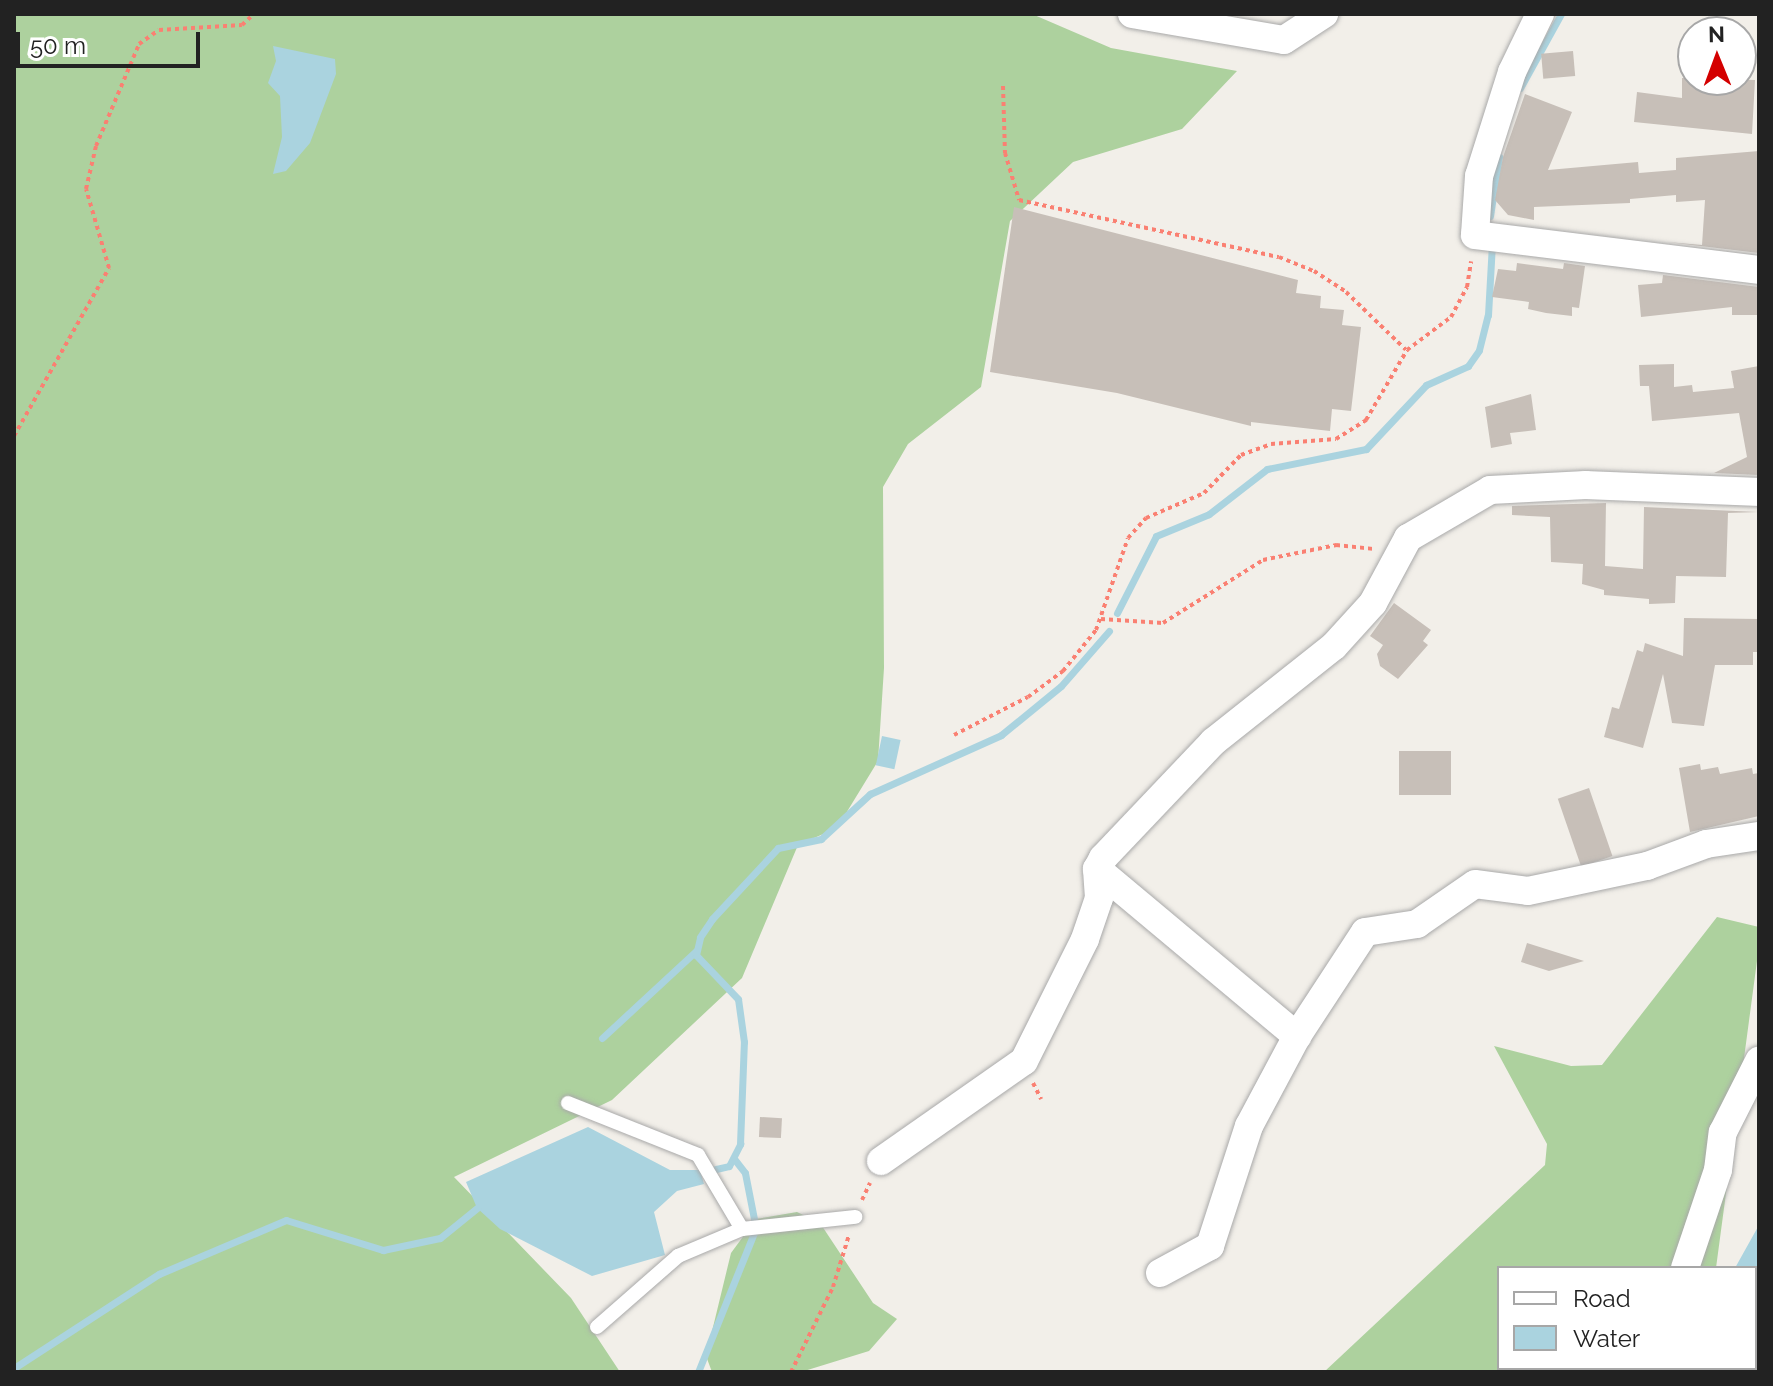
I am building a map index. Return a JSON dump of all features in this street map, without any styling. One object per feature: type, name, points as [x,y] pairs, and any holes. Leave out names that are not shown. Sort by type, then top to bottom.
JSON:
[{"type":"street","points":[[1132,14],[1284,40],[1324,14]]},
{"type":"street","points":[[1540,14],[1512,72],[1479,176],[1475,235],[1759,270]]},
{"type":"street","points":[[881,1161],[1024,1061],[1085,939],[1099,898],[1097,869],[1213,742],[1334,646],[1373,603],[1396,555],[1408,538],[1490,490],[1586,485],[1759,492]]},
{"type":"street","points":[[1160,1273],[1210,1246],[1249,1126],[1297,1036],[1365,932],[1417,924],[1475,884],[1528,891],[1647,866],[1706,844],[1759,836]]},
{"type":"street","points":[[1097,869],[1297,1036]]},
{"type":"street","points":[[1686,1266],[1718,1170],[1723,1132],[1759,1061]]},
{"type":"lane","points":[[568,1103],[698,1155],[742,1229]]},
{"type":"lane","points":[[597,1327],[678,1256],[742,1229],[855,1217]]},
{"type":"path","points":[[14,436],[109,268],[86,189],[96,146],[139,44],[159,30],[242,25],[254,14]]},
{"type":"path","points":[[1003,86],[1005,153],[1019,200],[1279,257],[1314,271],[1346,292],[1407,350]]},
{"type":"path","points":[[954,735],[1028,697],[1063,671],[1101,619],[1128,538],[1146,518],[1204,493],[1241,455],[1271,444],[1336,439],[1366,420],[1407,350],[1451,317],[1467,287],[1475,235]]},
{"type":"path","points":[[1101,619],[1163,623],[1263,560],[1289,551],[1362,546],[1396,555]]},
{"type":"path","points":[[791,1372],[833,1287],[855,1217],[881,1161]]},
{"type":"green space","points":[[14,14],[1032,14],[1111,48],[1237,71],[1182,129],[1073,162],[1010,221],[981,387],[908,444],[883,487],[884,668],[878,761],[837,828],[798,845],[742,978],[612,1100],[454,1177],[571,1298],[620,1372],[14,1372]]},
{"type":"green space","points":[[1717,917],[1759,927],[1716,1266],[1497,1266],[1497,1370],[1730,1372],[1324,1372],[1545,1165],[1547,1144],[1494,1046],[1571,1066],[1602,1065]]},
{"type":"green space","points":[[797,1212],[820,1223],[873,1303],[897,1319],[869,1351],[801,1372],[712,1372],[706,1356],[731,1253],[756,1219]]},
{"type":"water","points":[[273,46],[335,59],[336,74],[310,143],[286,171],[273,174],[282,137],[280,96],[268,83],[276,61]]},
{"type":"water","points":[[882,736],[901,740],[894,769],[876,765]]},
{"type":"water","points":[[588,1127],[670,1170],[700,1170],[704,1184],[677,1191],[654,1212],[665,1255],[592,1276],[500,1229],[477,1208],[466,1182]]},
{"type":"water","points":[[1759,1225],[1759,1372],[1757,1266],[1736,1266]]},
{"type":"building","points":[[1573,51],[1575,76],[1543,79],[1541,54]]},
{"type":"building","points":[[1637,92],[1682,98],[1754,96],[1752,134],[1634,122]]},
{"type":"building","points":[[1525,94],[1572,112],[1548,170],[1638,162],[1639,173],[1676,170],[1676,158],[1759,151],[1759,253],[1667,242],[1702,245],[1705,200],[1676,202],[1676,195],[1630,199],[1630,203],[1534,207],[1534,220],[1508,215],[1495,200],[1503,157]]},
{"type":"building","points":[[1014,207],[1298,280],[1296,293],[1321,296],[1320,308],[1344,310],[1342,325],[1361,327],[1351,411],[1332,409],[1330,431],[1251,422],[1251,426],[1117,393],[990,372]]},
{"type":"building","points":[[1517,263],[1563,269],[1564,263],[1585,266],[1579,308],[1572,307],[1572,316],[1546,313],[1528,309],[1529,302],[1492,297],[1498,269],[1516,271]]},
{"type":"building","points":[[1663,275],[1759,287],[1759,315],[1732,315],[1732,307],[1641,317],[1638,285],[1662,283]]},
{"type":"building","points":[[1674,364],[1674,387],[1692,385],[1693,392],[1734,388],[1731,371],[1759,366],[1759,475],[1714,473],[1747,457],[1739,413],[1652,421],[1649,386],[1640,386],[1639,365]]},
{"type":"building","points":[[1531,394],[1536,430],[1510,433],[1512,444],[1491,448],[1485,407]]},
{"type":"building","points":[[1606,503],[1605,566],[1643,569],[1644,507],[1759,512],[1728,513],[1726,577],[1676,576],[1675,603],[1649,604],[1649,599],[1604,595],[1604,590],[1582,584],[1583,564],[1551,562],[1550,517],[1512,515],[1512,506]]},
{"type":"building","points":[[1394,603],[1431,630],[1423,641],[1428,645],[1398,679],[1380,666],[1377,654],[1383,645],[1370,636]]},
{"type":"building","points":[[1684,618],[1759,619],[1759,652],[1753,652],[1753,665],[1715,665],[1704,726],[1672,723],[1663,674],[1643,748],[1604,737],[1612,707],[1619,709],[1637,650],[1643,652],[1645,643],[1683,656]]},
{"type":"building","points":[[1399,751],[1451,751],[1451,795],[1399,795]]},
{"type":"building","points":[[1700,764],[1701,770],[1718,767],[1720,774],[1752,768],[1753,774],[1759,773],[1759,816],[1690,832],[1679,768]]},
{"type":"building","points":[[1589,788],[1612,856],[1581,867],[1558,799]]},
{"type":"building","points":[[1527,943],[1584,961],[1549,971],[1521,962]]},
{"type":"building","points":[[760,1117],[782,1118],[781,1138],[759,1137]]},
{"type":"waterway","points":[[1520,88],[1561,14]]},
{"type":"waterway","points":[[1490,216],[1499,157]]},
{"type":"waterway","points":[[1117,613],[1156,536],[1209,514],[1267,469],[1366,449],[1426,385],[1468,366],[1479,350],[1488,315],[1492,244]]},
{"type":"waterway","points":[[716,1169],[729,1166],[740,1144],[744,1042],[738,999],[696,955],[700,937],[712,919],[778,848],[821,839],[870,794],[1001,735],[1061,686],[1109,631]]},
{"type":"waterway","points":[[602,1038],[696,951]]},
{"type":"waterway","points":[[735,1160],[745,1173],[754,1219]]},
{"type":"waterway","points":[[14,1368],[159,1274],[286,1220],[383,1250],[440,1238],[477,1208]]},
{"type":"waterway","points":[[698,1372],[754,1233]]}]
